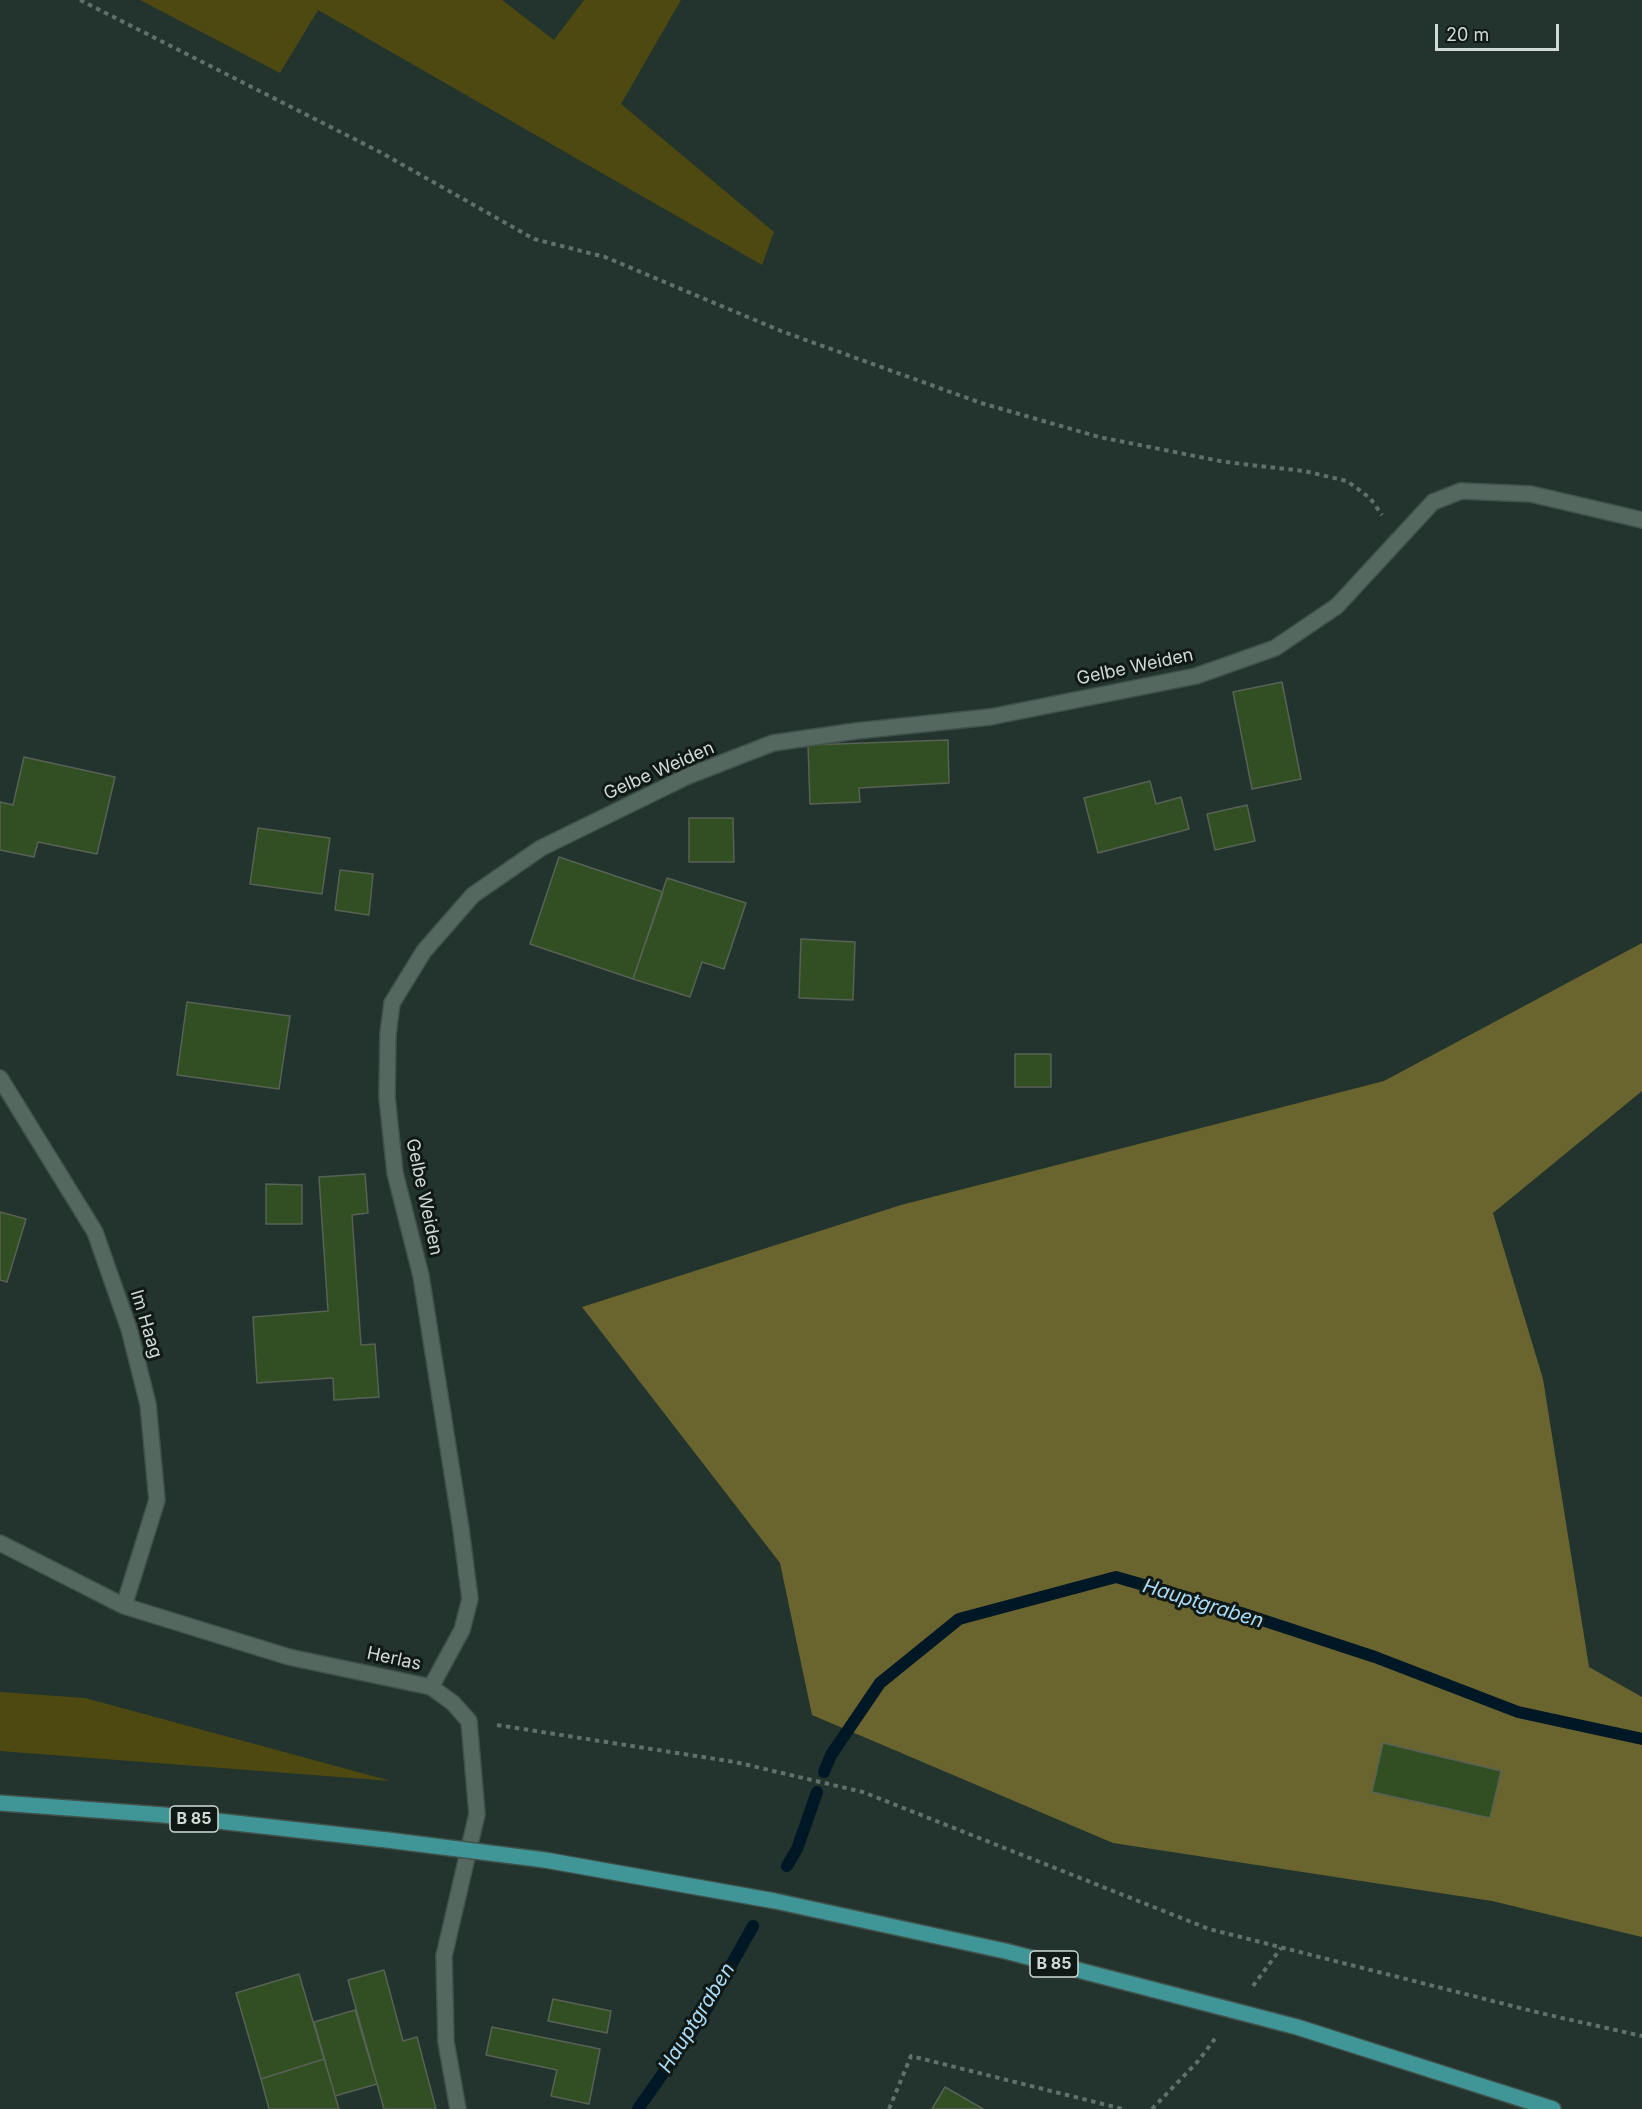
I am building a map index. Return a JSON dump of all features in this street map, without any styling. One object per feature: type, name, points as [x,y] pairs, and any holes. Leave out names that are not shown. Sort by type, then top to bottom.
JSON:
[{"type":"main road","name":"B 85","points":[[0,1803],[164,1815],[387,1839],[545,1860],[775,1901],[1005,1951],[1297,2027],[1553,2109]]},
{"type":"street","name":"Gelbe Weiden","points":[[431,1687],[462,1630],[470,1599],[421,1276],[395,1173],[387,1097],[388,1034],[392,1003],[424,951],[473,895],[541,848],[688,776],[773,743],[856,731],[990,717],[1196,676],[1275,648],[1337,606],[1396,539],[1433,502],[1461,491],[1531,494],[1642,520]]},
{"type":"street","name":"Im Haag","points":[[0,1078],[95,1232],[129,1329],[148,1404],[157,1500],[124,1606]]},
{"type":"street","name":"Herlas","points":[[0,1543],[124,1606],[289,1657],[431,1687],[453,1703],[469,1721]]},
{"type":"street","points":[[458,2109],[446,2042],[444,1956],[477,1814],[469,1721]]},
{"type":"path","points":[[80,0],[380,152],[534,238],[605,257],[781,331],[981,403],[1099,437],[1225,462],[1304,471],[1347,481],[1370,498],[1396,539]]},
{"type":"path","points":[[469,1721],[735,1762],[863,1792],[1209,1929],[1518,2008],[1642,2036]]},
{"type":"path","points":[[890,2109],[911,2056],[1124,2109]]},
{"type":"shaded area","points":[[140,0],[502,0],[554,40],[584,0],[681,0],[621,104],[774,232],[762,265],[318,10],[280,73]]},
{"type":"shaded area","points":[[1642,943],[1642,1091],[1493,1213],[1543,1379],[1589,1667],[1642,1697],[1642,1937],[1492,1901],[1113,1843],[812,1715],[780,1563],[582,1307],[901,1205],[1384,1081]]},
{"type":"shaded area","points":[[0,1692],[85,1698],[391,1781],[0,1751]]},
{"type":"building","points":[[1282,682],[1301,779],[1252,789],[1233,692]]},
{"type":"building","points":[[948,740],[949,783],[859,788],[860,802],[810,804],[808,745]]},
{"type":"building","points":[[24,757],[115,777],[97,854],[38,842],[34,857],[0,850],[0,802],[13,805]]},
{"type":"building","points":[[1150,781],[1156,804],[1181,797],[1189,829],[1098,853],[1084,798]]},
{"type":"building","points":[[1247,805],[1255,841],[1215,850],[1207,814]]},
{"type":"building","points":[[689,818],[733,818],[734,862],[689,862]]},
{"type":"building","points":[[258,828],[330,838],[322,894],[250,884]]},
{"type":"building","points":[[559,857],[663,892],[633,979],[530,944]]},
{"type":"building","points":[[340,870],[373,874],[369,915],[335,910]]},
{"type":"building","points":[[667,878],[746,903],[724,969],[702,962],[690,997],[633,979]]},
{"type":"building","points":[[801,939],[855,942],[853,1000],[799,998]]},
{"type":"building","points":[[187,1002],[290,1016],[279,1089],[177,1075]]},
{"type":"building","points":[[1015,1054],[1051,1054],[1051,1087],[1015,1087]]},
{"type":"building","points":[[365,1174],[368,1213],[352,1215],[361,1345],[375,1344],[379,1397],[334,1400],[333,1378],[257,1383],[253,1317],[328,1311],[319,1177]]},
{"type":"building","points":[[266,1184],[302,1185],[302,1224],[266,1224]]},
{"type":"building","points":[[0,1212],[26,1219],[7,1282],[0,1280]]},
{"type":"building","points":[[1383,1743],[1501,1771],[1490,1818],[1372,1792]]},
{"type":"building","points":[[384,1970],[403,2041],[417,2037],[436,2109],[384,2109],[348,1980]]},
{"type":"building","points":[[299,1974],[324,2059],[261,2079],[236,1993]]},
{"type":"building","points":[[553,1999],[611,2011],[607,2033],[548,2021]]},
{"type":"building","points":[[355,2010],[377,2084],[335,2096],[314,2022]]},
{"type":"building","points":[[492,2027],[600,2049],[589,2104],[551,2096],[557,2070],[486,2055]]},
{"type":"building","points":[[324,2059],[339,2109],[269,2109],[261,2079]]},
{"type":"building","points":[[945,2087],[983,2109],[932,2109]]},
{"type":"waterway","name":"Hauptgraben","points":[[824,1772],[831,1755],[880,1683],[959,1619],[1116,1577],[1241,1613],[1375,1657],[1518,1712],[1642,1739]]},
{"type":"waterway","name":"Hauptgraben","points":[[787,1866],[797,1849],[817,1792]]},
{"type":"waterway","name":"Hauptgraben","points":[[638,2109],[701,2019],[753,1926]]}]
